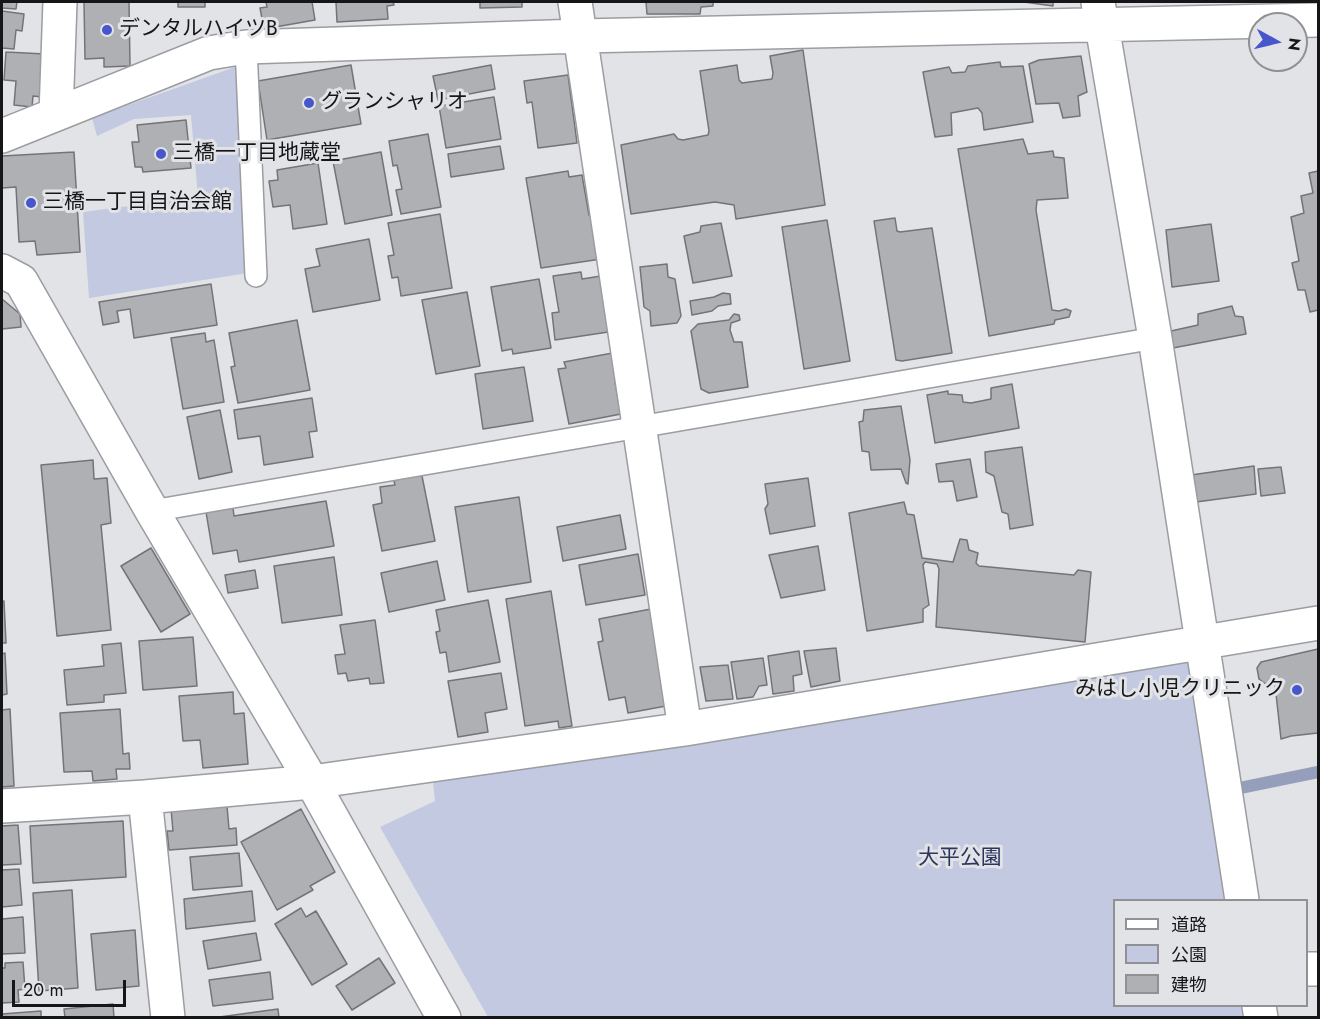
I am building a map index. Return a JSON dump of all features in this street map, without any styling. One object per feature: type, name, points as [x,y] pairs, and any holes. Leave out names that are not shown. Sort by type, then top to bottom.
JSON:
[{"type":"street","points":[[56,114],[60,2]]},
{"type":"street","points":[[575,2],[685,729]]},
{"type":"street","points":[[2,136],[209,53],[246,48],[1100,14],[1318,20]]},
{"type":"street","points":[[1100,14],[1155,338],[1242,899]]},
{"type":"street","points":[[2,271],[21,281],[152,511],[312,782],[444,1017]]},
{"type":"street","points":[[2,806],[145,797],[312,782],[685,729],[1318,623]]},
{"type":"street","points":[[145,797],[168,1017]]},
{"type":"lane","points":[[246,48],[256,276]]},
{"type":"lane","points":[[152,511],[1155,338]]},
{"type":"green space","points":[[235,67],[248,273],[89,298],[83,212],[198,197],[191,115],[134,119],[97,136],[92,118]]},
{"type":"green space","name":"大平公園","points":[[1195,661],[1232,899],[1113,899],[1113,1007],[1249,1007],[1250,1017],[488,1017],[380,827],[435,801],[433,782]]},
{"type":"building","points":[[2,2],[17,2],[16,9],[2,8]]},
{"type":"building","name":"デンタルハイツB","points":[[84,2],[129,2],[130,66],[104,67],[104,58],[85,59]]},
{"type":"building","points":[[178,2],[205,2],[205,7],[178,7]]},
{"type":"building","points":[[266,2],[312,2],[315,20],[264,29],[260,8],[267,7]]},
{"type":"building","points":[[336,2],[393,2],[394,5],[387,6],[388,19],[337,22]]},
{"type":"building","points":[[480,2],[522,2],[522,7],[480,8]]},
{"type":"building","points":[[646,2],[713,2],[713,6],[701,7],[700,14],[647,14]]},
{"type":"building","points":[[1024,2],[1053,2],[1053,6]]},
{"type":"building","points":[[2,11],[24,14],[22,31],[16,30],[14,49],[2,48]]},
{"type":"building","points":[[803,50],[825,205],[736,219],[734,205],[715,202],[631,214],[621,145],[674,134],[678,139],[683,140],[708,135],[700,71],[737,65],[739,80],[742,83],[772,79],[770,56]]},
{"type":"building","points":[[6,52],[45,54],[42,97],[33,96],[32,107],[14,105],[16,81],[4,80]]},
{"type":"building","points":[[1081,56],[1087,92],[1078,96],[1080,116],[1063,118],[1059,103],[1036,104],[1029,64],[1039,60]]},
{"type":"building","points":[[1000,62],[1001,67],[1023,66],[1033,122],[984,130],[982,113],[978,108],[951,113],[952,135],[935,137],[923,72],[949,67],[952,73],[965,72],[968,66]]},
{"type":"building","name":"グランシャリオ","points":[[351,65],[361,124],[267,140],[258,81]]},
{"type":"building","points":[[491,65],[495,89],[438,100],[433,76]]},
{"type":"building","points":[[568,75],[577,143],[538,148],[532,102],[527,103],[524,81]]},
{"type":"building","points":[[494,97],[501,139],[446,148],[439,106]]},
{"type":"building","name":"三橋一丁目地蔵堂","points":[[186,120],[191,168],[143,172],[142,167],[135,167],[132,142],[139,142],[137,125]]},
{"type":"building","points":[[428,134],[441,207],[401,214],[396,190],[402,189],[397,165],[393,166],[389,141]]},
{"type":"building","points":[[1023,139],[1028,154],[1053,151],[1054,157],[1064,158],[1068,198],[1037,200],[1036,210],[1052,310],[1071,311],[1069,317],[1055,320],[1054,324],[989,336],[958,149]]},
{"type":"building","points":[[500,146],[504,169],[451,177],[448,154]]},
{"type":"building","points":[[74,152],[80,252],[37,255],[35,241],[19,242],[16,187],[2,188],[2,156]]},
{"type":"building","points":[[381,152],[392,215],[345,224],[333,161]]},
{"type":"building","points":[[318,163],[327,224],[293,229],[290,205],[273,207],[269,181],[278,180],[277,170]]},
{"type":"building","points":[[568,171],[569,177],[582,175],[589,215],[594,214],[601,259],[541,268],[526,178]]},
{"type":"building","points":[[1318,171],[1318,310],[1310,312],[1305,290],[1298,290],[1292,263],[1299,261],[1291,217],[1304,213],[1301,196],[1313,193],[1309,173]]},
{"type":"building","points":[[440,214],[452,288],[401,296],[398,277],[392,278],[388,256],[394,255],[388,223]]},
{"type":"building","points":[[895,218],[897,231],[900,232],[932,228],[952,353],[896,360],[874,221]]},
{"type":"building","points":[[827,220],[850,361],[804,369],[782,227]]},
{"type":"building","points":[[721,223],[732,276],[693,283],[684,236],[700,232],[701,226]]},
{"type":"building","points":[[1211,224],[1219,281],[1172,287],[1166,230]]},
{"type":"building","points":[[369,239],[380,300],[313,312],[305,269],[320,266],[316,249]]},
{"type":"building","points":[[667,264],[668,277],[675,279],[681,316],[677,323],[651,326],[650,311],[644,307],[640,267]]},
{"type":"building","points":[[581,272],[582,279],[601,276],[615,331],[555,340],[552,313],[559,312],[553,276]]},
{"type":"building","points":[[539,279],[551,348],[513,354],[512,349],[502,351],[491,287]]},
{"type":"building","points":[[211,284],[217,325],[134,338],[130,309],[117,311],[119,322],[103,325],[99,302]]},
{"type":"building","points":[[467,292],[480,366],[436,374],[422,300]]},
{"type":"building","points":[[723,293],[730,294],[731,304],[692,315],[690,301]]},
{"type":"building","points":[[2,299],[20,314],[21,327],[2,329]]},
{"type":"building","points":[[1232,306],[1235,316],[1243,317],[1246,334],[1173,348],[1171,331],[1198,325],[1198,314]]},
{"type":"building","points":[[734,314],[739,315],[740,320],[731,323],[730,330],[734,342],[742,342],[748,387],[709,393],[701,389],[691,331],[698,324],[729,320]]},
{"type":"building","points":[[297,320],[310,390],[238,403],[231,367],[235,366],[229,333]]},
{"type":"building","points":[[205,333],[206,342],[214,340],[224,402],[183,409],[171,338]]},
{"type":"building","points":[[618,352],[623,380],[615,382],[621,414],[569,424],[558,369],[566,368],[564,362]]},
{"type":"building","points":[[524,367],[533,421],[483,429],[475,374]]},
{"type":"building","points":[[1012,384],[1019,428],[935,443],[927,395],[948,391],[948,394],[962,395],[963,402],[971,403],[991,399],[991,388]]},
{"type":"building","points":[[312,398],[317,431],[309,432],[313,457],[264,465],[260,436],[238,439],[234,410]]},
{"type":"building","points":[[901,406],[910,460],[908,484],[901,469],[871,470],[869,452],[862,451],[859,422],[863,421],[864,410]]},
{"type":"building","points":[[220,410],[232,472],[199,479],[187,417]]},
{"type":"building","points":[[1022,447],[1033,525],[1010,529],[1008,514],[1002,512],[994,476],[986,472],[985,452]]},
{"type":"building","points":[[970,459],[977,497],[957,501],[953,481],[939,482],[936,464]]},
{"type":"building","points":[[93,460],[94,479],[107,478],[111,523],[101,525],[111,630],[57,636],[41,465]]},
{"type":"building","points":[[1254,466],[1256,494],[1196,502],[1191,475]]},
{"type":"building","points":[[1281,467],[1285,493],[1261,496],[1258,469]]},
{"type":"building","points":[[421,471],[435,541],[382,551],[373,505],[382,503],[380,487],[395,485],[393,477]]},
{"type":"building","points":[[808,478],[815,526],[770,534],[765,509],[768,504],[765,484]]},
{"type":"building","points":[[519,497],[531,582],[468,592],[455,507]]},
{"type":"building","points":[[326,501],[334,546],[239,562],[237,550],[213,554],[206,512],[233,508],[234,516]]},
{"type":"building","points":[[904,502],[907,514],[914,515],[922,558],[953,562],[960,539],[967,540],[969,550],[978,553],[976,563],[979,566],[1074,575],[1078,570],[1091,572],[1085,642],[936,627],[939,569],[937,564],[925,562],[923,565],[929,605],[923,609],[923,622],[867,631],[849,513]]},
{"type":"building","points":[[620,515],[626,549],[563,561],[557,527]]},
{"type":"building","points":[[818,546],[825,590],[781,598],[769,555]]},
{"type":"building","points":[[151,548],[190,614],[161,632],[121,566]]},
{"type":"building","points":[[638,554],[645,595],[586,605],[579,565]]},
{"type":"building","points":[[334,557],[342,615],[282,623],[274,566]]},
{"type":"building","points":[[437,561],[445,600],[389,612],[381,573]]},
{"type":"building","points":[[255,570],[258,588],[228,593],[225,575]]},
{"type":"building","points":[[551,591],[572,726],[559,728],[558,721],[525,726],[506,599]]},
{"type":"building","points":[[488,600],[500,662],[449,672],[446,652],[440,653],[436,632],[440,631],[436,610]]},
{"type":"building","points":[[2,601],[4,601],[6,643],[2,643]]},
{"type":"building","points":[[656,608],[666,706],[628,713],[625,697],[609,700],[598,642],[603,641],[599,619]]},
{"type":"building","points":[[375,620],[384,683],[370,684],[369,678],[348,681],[346,673],[338,674],[335,655],[345,654],[340,625]]},
{"type":"building","points":[[193,637],[197,686],[143,690],[139,641]]},
{"type":"building","points":[[121,643],[126,693],[104,695],[104,702],[67,705],[64,670],[104,666],[102,645]]},
{"type":"building","points":[[836,648],[840,681],[811,687],[804,651]]},
{"type":"building","name":"みはし小児クリニック","points":[[1318,649],[1318,733],[1281,739],[1275,685],[1267,685],[1259,679],[1257,668],[1261,662]]},
{"type":"building","points":[[799,651],[802,674],[793,676],[794,691],[773,694],[768,656]]},
{"type":"building","points":[[5,653],[7,694],[2,695],[2,654]]},
{"type":"building","points":[[763,658],[767,685],[759,686],[753,697],[737,699],[731,662]]},
{"type":"building","points":[[728,665],[733,699],[706,701],[700,667]]},
{"type":"building","points":[[501,673],[507,709],[485,713],[488,732],[458,737],[448,681]]},
{"type":"building","points":[[233,692],[234,714],[244,713],[248,764],[203,768],[200,740],[183,741],[179,696]]},
{"type":"building","points":[[10,709],[14,786],[2,787],[2,710]]},
{"type":"building","points":[[120,709],[123,754],[129,753],[130,769],[116,769],[117,779],[93,781],[92,771],[64,772],[60,713]]},
{"type":"building","points":[[227,806],[229,829],[236,828],[237,845],[169,850],[167,831],[173,831],[171,809]]},
{"type":"building","points":[[301,809],[335,872],[310,886],[313,890],[277,910],[241,842]]},
{"type":"building","points":[[123,821],[126,877],[33,883],[30,826]]},
{"type":"building","points":[[18,825],[21,864],[2,865],[2,826]]},
{"type":"building","points":[[239,853],[242,886],[193,890],[190,857]]},
{"type":"building","points":[[19,869],[22,905],[2,907],[2,870]]},
{"type":"building","points":[[72,890],[78,988],[39,991],[33,893]]},
{"type":"building","points":[[252,891],[255,921],[186,929],[184,899]]},
{"type":"building","points":[[301,908],[306,917],[316,911],[347,964],[312,985],[275,924]]},
{"type":"building","points":[[23,917],[25,953],[2,954],[2,919]]},
{"type":"building","points":[[135,930],[139,986],[96,990],[91,934]]},
{"type":"building","points":[[256,933],[261,960],[208,969],[203,941]]},
{"type":"building","points":[[379,958],[395,983],[352,1010],[336,986]]},
{"type":"building","points":[[23,962],[25,989],[18,990],[19,1002],[2,1003],[2,968],[5,968],[5,963]]},
{"type":"building","points":[[270,972],[273,999],[213,1006],[209,980]]},
{"type":"building","points":[[113,1004],[114,1018],[65,1018],[64,1009]]},
{"type":"building","points":[[278,1009],[279,1018],[212,1018]]},
{"type":"building","points":[[41,1011],[41,1018],[2,1018],[2,1014]]},
{"type":"waterway","points":[[1240,788],[1318,772]]},
{"type":"place","name":"デンタルハイツB","points":[[107,30]]},
{"type":"place","name":"グランシャリオ","points":[[309,103]]},
{"type":"place","name":"三橋一丁目地蔵堂","points":[[161,154]]},
{"type":"place","name":"三橋一丁目自治会館","points":[[31,203]]},
{"type":"place","name":"みはし小児クリニック","points":[[1297,690]]}]
